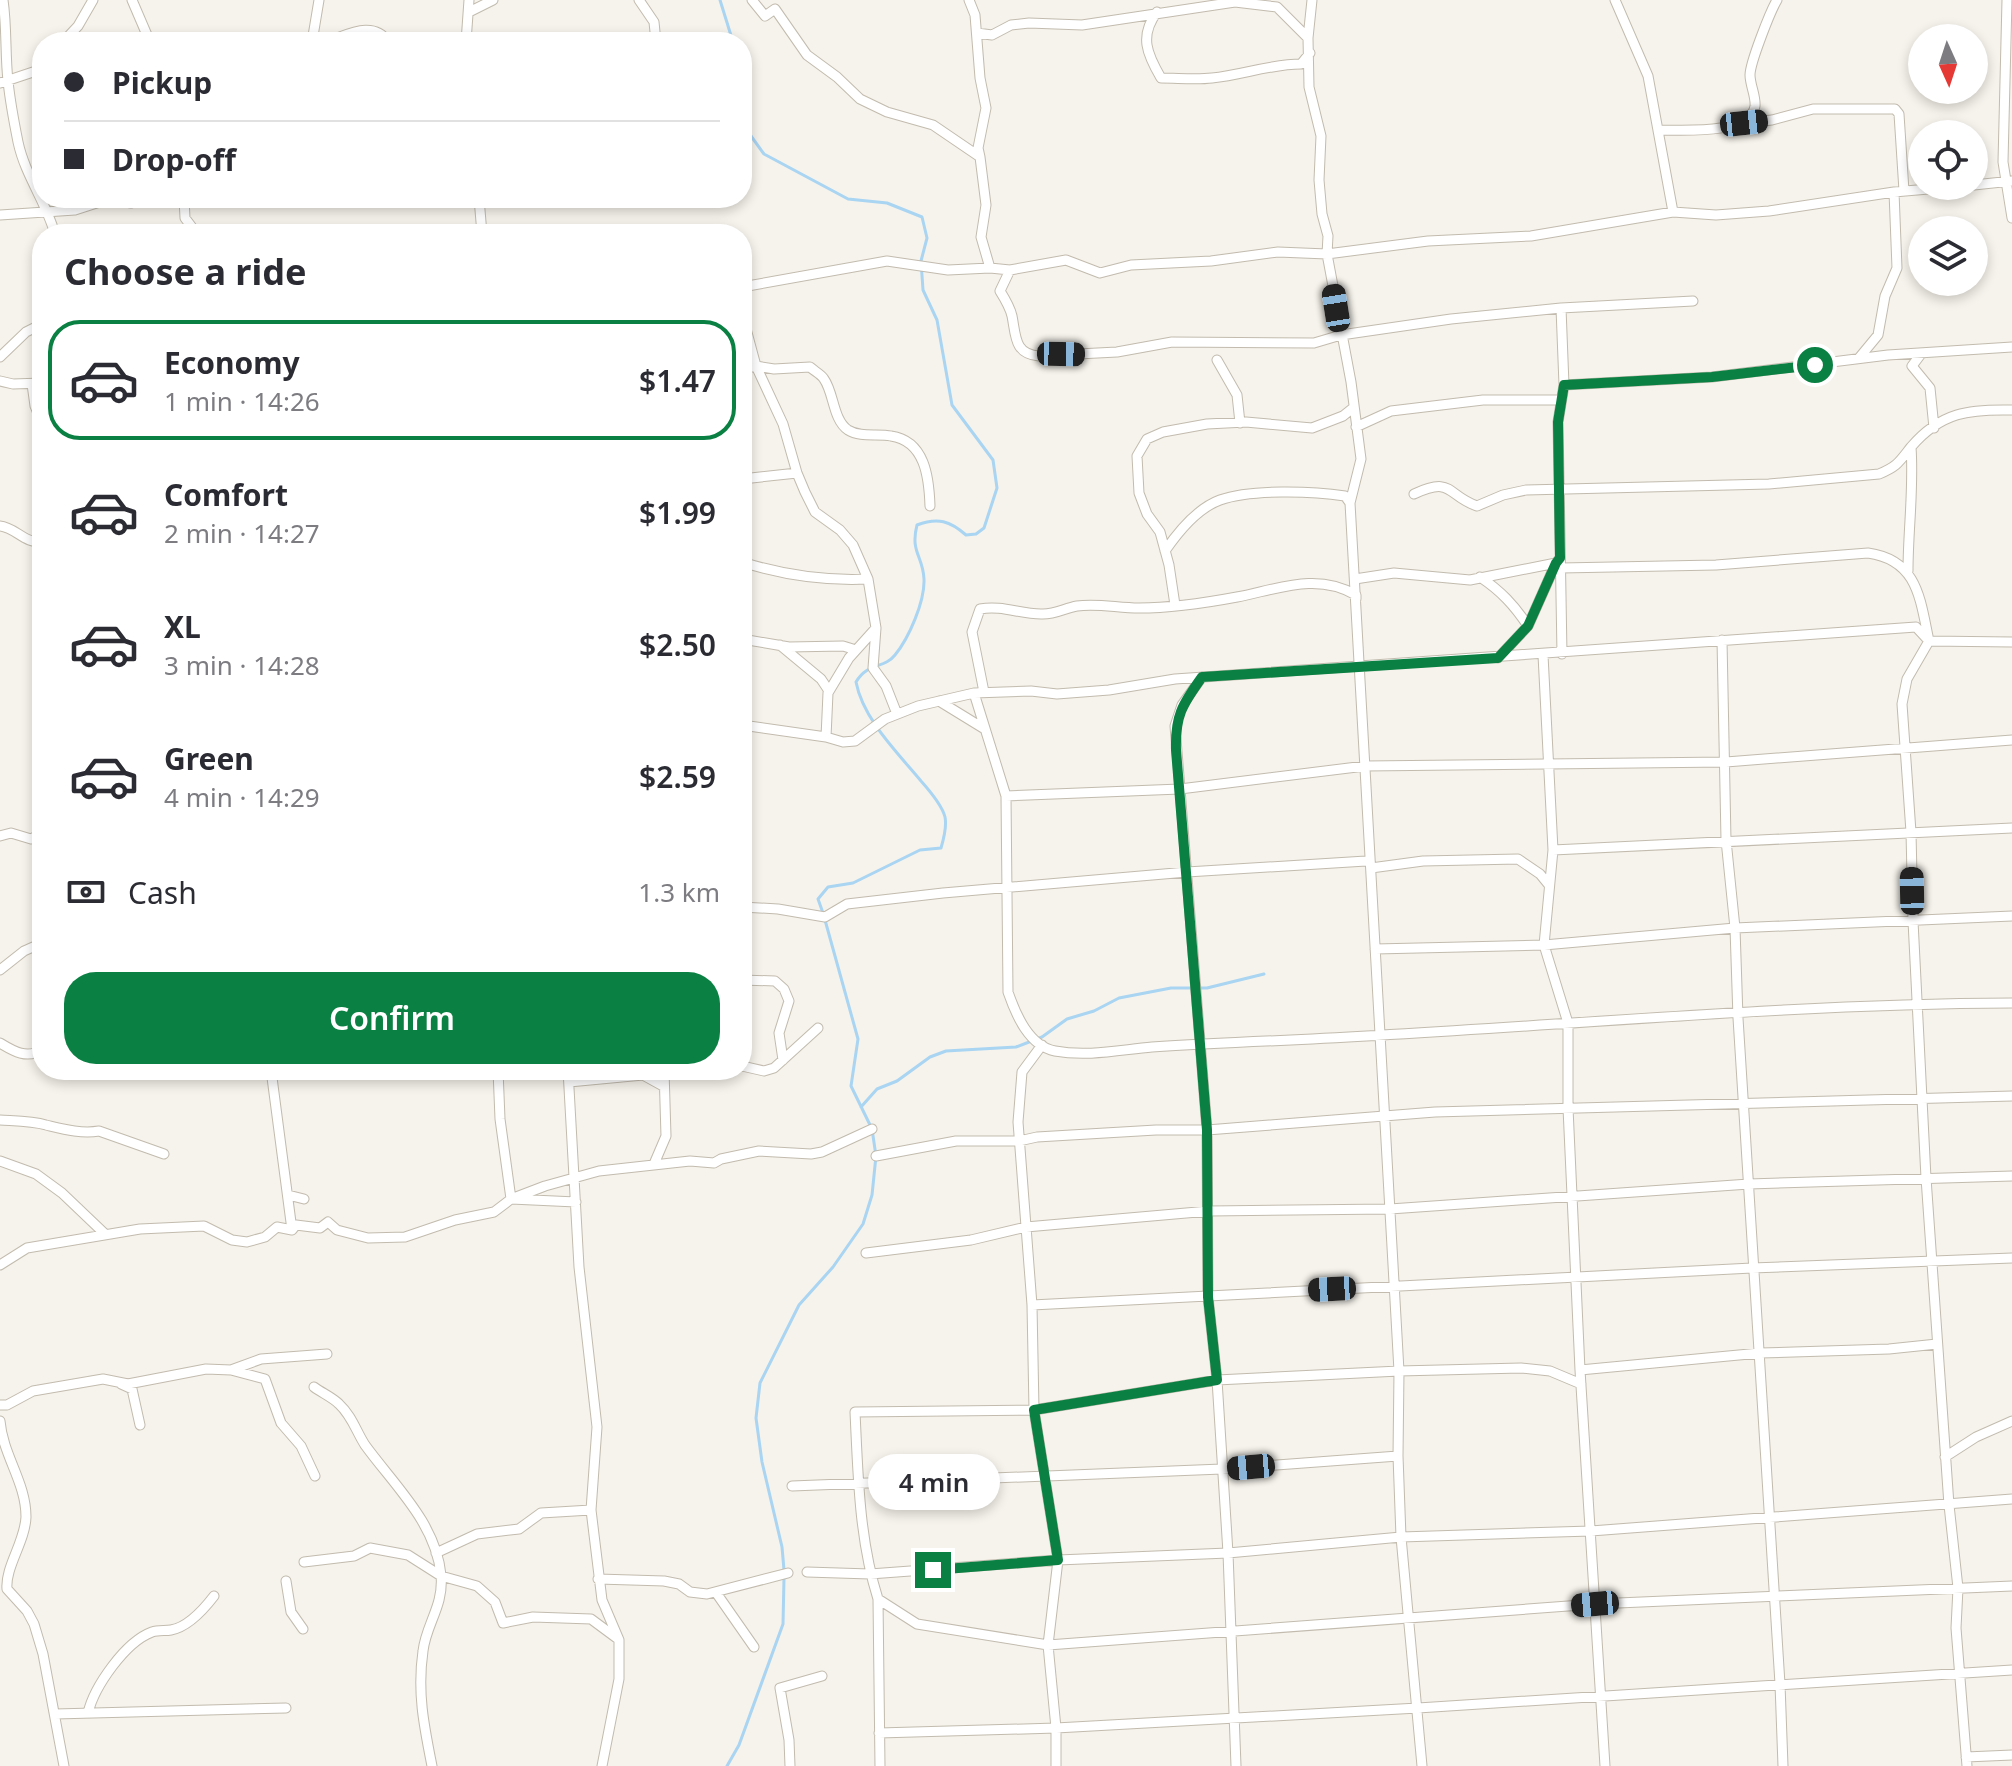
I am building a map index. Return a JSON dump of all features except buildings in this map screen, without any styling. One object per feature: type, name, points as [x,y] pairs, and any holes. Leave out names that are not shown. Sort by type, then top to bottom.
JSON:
[{"type":"street","points":[[3,0],[8,32],[4,81],[18,144],[32,184]]},
{"type":"street","points":[[72,32],[93,0]]},
{"type":"street","points":[[132,0],[146,32]]},
{"type":"street","points":[[314,32],[319,0]]},
{"type":"street","points":[[467,32],[469,0]]},
{"type":"street","points":[[469,12],[493,0]]},
{"type":"street","points":[[639,0],[654,22],[655,32]]},
{"type":"street","points":[[752,0],[765,16],[775,9],[807,55],[860,99],[887,112],[937,128],[980,157]]},
{"type":"street","points":[[969,0],[975,15],[980,78],[986,108],[978,148],[986,205],[981,237],[990,268]]},
{"type":"street","points":[[1312,0],[1308,38],[1309,87],[1321,136],[1319,180],[1322,214],[1328,236],[1327,254],[1351,382],[1361,459],[1350,503],[1368,865],[1395,1285],[1401,1537],[1422,1766]]},
{"type":"street","points":[[1615,0],[1648,76],[1673,212]]},
{"type":"street","points":[[1744,123],[1755,106],[1750,71],[1777,0]]},
{"type":"street","points":[[2007,0],[2008,182],[2012,218]]},
{"type":"street","points":[[977,33],[992,35],[1011,25],[1082,25],[1235,2],[1277,7],[1308,38]]},
{"type":"street","points":[[1157,12],[1147,25],[1146,44],[1161,78],[1220,77],[1301,64],[1310,53]]},
{"type":"street","points":[[4,81],[32,72]]},
{"type":"street","points":[[1659,130],[1717,129],[1772,120],[1813,109],[1895,109],[1899,114],[1897,268],[1885,296],[1878,335],[1859,358]]},
{"type":"street","points":[[1988,184],[2008,182]]},
{"type":"street","points":[[752,285],[887,261],[948,270],[1010,270],[1066,260],[1100,273],[1131,265],[1211,261],[1278,252],[1327,254],[1428,241],[1531,236],[1673,212],[1716,215],[1769,211],[1908,191]]},
{"type":"street","points":[[45,208],[52,224]]},
{"type":"street","points":[[0,215],[81,208]]},
{"type":"street","points":[[1010,270],[1000,291],[1009,306],[1014,341],[1028,355],[1086,355],[1172,342],[1314,343],[1341,335],[1451,319],[1561,308],[1693,301]]},
{"type":"street","points":[[1561,308],[1564,385],[1558,422],[1562,654]]},
{"type":"street","points":[[0,357],[32,329]]},
{"type":"street","points":[[1564,385],[1712,377],[1859,358],[2012,347]]},
{"type":"street","points":[[752,351],[783,424],[797,473],[815,512],[840,530],[853,545],[868,579],[876,628],[873,668],[886,686],[897,714]]},
{"type":"street","points":[[1921,354],[1912,366],[1930,388],[1934,428]]},
{"type":"street","points":[[1217,360],[1237,395],[1240,423]]},
{"type":"street","points":[[752,367],[810,367],[824,378],[840,420],[848,430],[870,436],[892,436],[909,442],[921,455],[930,482],[930,506]]},
{"type":"street","points":[[0,381],[32,383]]},
{"type":"street","points":[[1356,427],[1391,411],[1483,400],[1561,400]]},
{"type":"street","points":[[1175,605],[1160,532],[1147,514],[1139,493],[1137,456],[1147,439],[1163,432],[1207,424],[1312,428],[1343,416],[1353,408]]},
{"type":"street","points":[[1414,494],[1438,485],[1451,489],[1462,501],[1477,506],[1503,495],[1560,488],[1769,484],[1879,474],[1903,461],[1911,447],[1956,413],[1984,409],[2012,410]]},
{"type":"street","points":[[1911,447],[1913,472],[1908,571],[1922,605],[1929,641],[1907,679],[1902,704],[1907,750],[1926,1178],[1945,1457],[1958,1588],[1956,1628],[1966,1762],[2012,1755]]},
{"type":"street","points":[[752,478],[797,473]]},
{"type":"street","points":[[1165,551],[1193,518],[1219,500],[1317,492],[1345,496],[1350,503]]},
{"type":"street","points":[[0,526],[6,526],[32,541]]},
{"type":"street","points":[[1355,579],[1394,573],[1449,579],[1480,577],[1559,563],[1716,565],[1868,553],[1886,555],[1908,571]]},
{"type":"street","points":[[1498,658],[1528,626],[1559,563]]},
{"type":"street","points":[[752,564],[836,581],[868,579]]},
{"type":"street","points":[[1480,577],[1500,590],[1528,626]]},
{"type":"street","points":[[1356,610],[1356,595],[1339,585],[1324,583],[1137,608],[1076,606],[1041,615],[992,607],[980,609],[972,632],[983,728],[1006,796],[1008,992],[1015,1012],[1034,1040],[1051,1050],[1100,1053],[1200,1044],[1380,1036],[1737,1012],[1918,1003],[2012,1003]]},
{"type":"street","points":[[752,726],[843,742],[855,741],[876,724],[897,714],[979,693],[1031,691],[1057,694],[1202,677],[1916,627],[1929,641],[2012,642]]},
{"type":"street","points":[[826,737],[829,691],[856,650],[876,628]]},
{"type":"street","points":[[1722,640],[1726,840],[1735,928],[1737,1012],[1783,1766]]},
{"type":"street","points":[[752,641],[780,645],[843,646],[856,650]]},
{"type":"street","points":[[780,645],[821,679],[829,691]]},
{"type":"street","points":[[1543,655],[1553,850],[1544,945],[1568,1023],[1568,1108],[1580,1370],[1605,1766]]},
{"type":"street","points":[[1202,677],[1182,705],[1175,726],[1207,1130],[1208,1297],[1217,1380],[1228,1553],[1236,1766]]},
{"type":"street","points":[[939,701],[983,728]]},
{"type":"street","points":[[1006,796],[1180,789],[1365,766],[1726,762],[2012,740]]},
{"type":"street","points":[[1553,850],[2012,828]]},
{"type":"street","points":[[0,836],[11,833],[32,838]]},
{"type":"street","points":[[752,908],[825,917],[847,904],[1007,887],[1187,872],[1423,861],[1518,859],[1540,874],[1549,885]]},
{"type":"street","points":[[1375,949],[1544,945],[1735,928],[2012,916]]},
{"type":"street","points":[[0,970],[32,947]]},
{"type":"street","points":[[752,980],[775,981],[784,989],[789,1001],[779,1033],[783,1060]]},
{"type":"street","points":[[752,1067],[770,1070],[818,1028]]},
{"type":"street","points":[[0,1043],[15,1052],[32,1054]]},
{"type":"street","points":[[1042,1045],[1022,1072],[1019,1141],[1032,1305],[1034,1410],[1058,1560],[1048,1645],[1056,1728],[1056,1766]]},
{"type":"street","points":[[272,1080],[292,1230]]},
{"type":"street","points":[[498,1080],[500,1119],[511,1199]]},
{"type":"street","points":[[590,1080],[569,1082],[580,1278],[597,1427],[591,1510],[602,1600],[619,1640],[619,1679],[602,1766]]},
{"type":"street","points":[[652,1080],[663,1086]]},
{"type":"street","points":[[654,1164],[666,1136],[663,1080]]},
{"type":"street","points":[[876,1156],[956,1141],[1019,1141],[1099,1133],[1207,1130],[1435,1112],[2012,1096]]},
{"type":"street","points":[[0,1120],[45,1124],[89,1133],[99,1131],[164,1154]]},
{"type":"street","points":[[292,1230],[296,1225],[320,1228],[328,1222],[337,1230],[368,1238],[405,1237],[455,1220],[494,1212],[511,1199],[599,1171],[703,1160],[714,1163],[759,1151],[811,1154],[872,1129]]},
{"type":"street","points":[[0,1161],[36,1174],[62,1193],[105,1234]]},
{"type":"street","points":[[866,1253],[971,1240],[1026,1227],[1209,1211],[1390,1209],[1749,1184],[2012,1176]]},
{"type":"street","points":[[288,1195],[304,1199]]},
{"type":"street","points":[[511,1199],[576,1202]]},
{"type":"street","points":[[0,1265],[27,1248],[140,1229],[204,1226],[232,1240],[247,1242],[265,1237],[277,1227],[292,1230]]},
{"type":"street","points":[[1032,1305],[1395,1285],[2012,1258]]},
{"type":"street","points":[[1580,1370],[1760,1353],[1889,1349],[1937,1344]]},
{"type":"street","points":[[231,1370],[261,1359],[327,1354]]},
{"type":"street","points":[[880,1766],[878,1599],[870,1574],[859,1484],[855,1412],[1034,1410],[1217,1380],[1399,1371],[1521,1368],[1550,1371],[1581,1384]]},
{"type":"street","points":[[0,1405],[7,1405],[33,1391],[89,1381],[115,1380],[128,1384],[206,1369],[231,1370],[265,1379],[281,1423],[301,1446],[315,1476]]},
{"type":"street","points":[[115,1380],[132,1389],[140,1425]]},
{"type":"street","points":[[314,1387],[339,1403],[354,1421],[364,1443],[415,1508],[436,1553],[441,1576],[440,1605],[423,1649],[420,1710],[432,1766]]},
{"type":"street","points":[[0,1421],[2,1437],[25,1498],[23,1534],[7,1580],[7,1589],[34,1624],[64,1766]]},
{"type":"street","points":[[1945,1457],[1976,1437],[2012,1421]]},
{"type":"street","points":[[792,1486],[1222,1469],[1398,1456]]},
{"type":"street","points":[[807,1572],[870,1574],[1058,1560],[1228,1553],[1401,1537],[1591,1531],[2012,1499]]},
{"type":"street","points":[[436,1553],[477,1534],[519,1529],[541,1513],[591,1510]]},
{"type":"street","points":[[304,1562],[354,1556],[370,1548],[408,1555],[441,1576],[477,1586],[495,1602],[503,1623],[533,1617],[591,1619],[619,1640]]},
{"type":"street","points":[[598,1579],[664,1581],[679,1584],[697,1594],[717,1594],[728,1587],[788,1573]]},
{"type":"street","points":[[286,1581],[291,1612],[303,1629]]},
{"type":"street","points":[[878,1599],[917,1624],[1048,1645],[1595,1604],[2012,1586]]},
{"type":"street","points":[[717,1594],[754,1647]]},
{"type":"street","points":[[88,1713],[100,1684],[128,1648],[153,1631],[174,1630],[204,1610],[214,1596]]},
{"type":"street","points":[[879,1733],[1056,1728],[1600,1698],[2012,1670]]},
{"type":"street","points":[[790,1766],[780,1688],[822,1676]]},
{"type":"street","points":[[55,1714],[286,1708]]},
{"type":"waterway","points":[[720,0],[730,32]]},
{"type":"waterway","points":[[752,137],[764,154],[848,199],[887,203],[922,217],[927,238],[921,261],[923,290],[937,320],[952,405],[993,460],[997,488],[984,528],[976,534],[966,535],[955,526],[943,522],[917,525],[915,542],[924,588],[915,619],[895,655],[866,671],[856,682],[873,722],[941,808],[946,825],[941,848],[920,850],[853,883],[828,887],[818,899],[823,913]]},
{"type":"waterway","points":[[784,1570],[756,1418],[760,1383],[799,1305],[833,1267],[863,1224],[872,1195],[876,1156],[872,1129],[851,1086],[858,1039],[825,920]]},
{"type":"waterway","points":[[861,1107],[877,1089],[897,1081],[930,1057],[946,1051],[1016,1047],[1042,1037],[1067,1019],[1094,1011],[1119,998],[1171,988],[1207,988],[1264,974]]},
{"type":"waterway","points":[[727,1766],[739,1745],[783,1624],[784,1578]]},
{"type":"route","points":[[933,1570],[1058,1560],[1034,1410],[1217,1380],[1208,1297],[1207,1130],[1198,988],[1175,726],[1182,705],[1202,677],[1498,658],[1528,626],[1560,558],[1558,422],[1564,385],[1712,377],[1815,365]]}]
